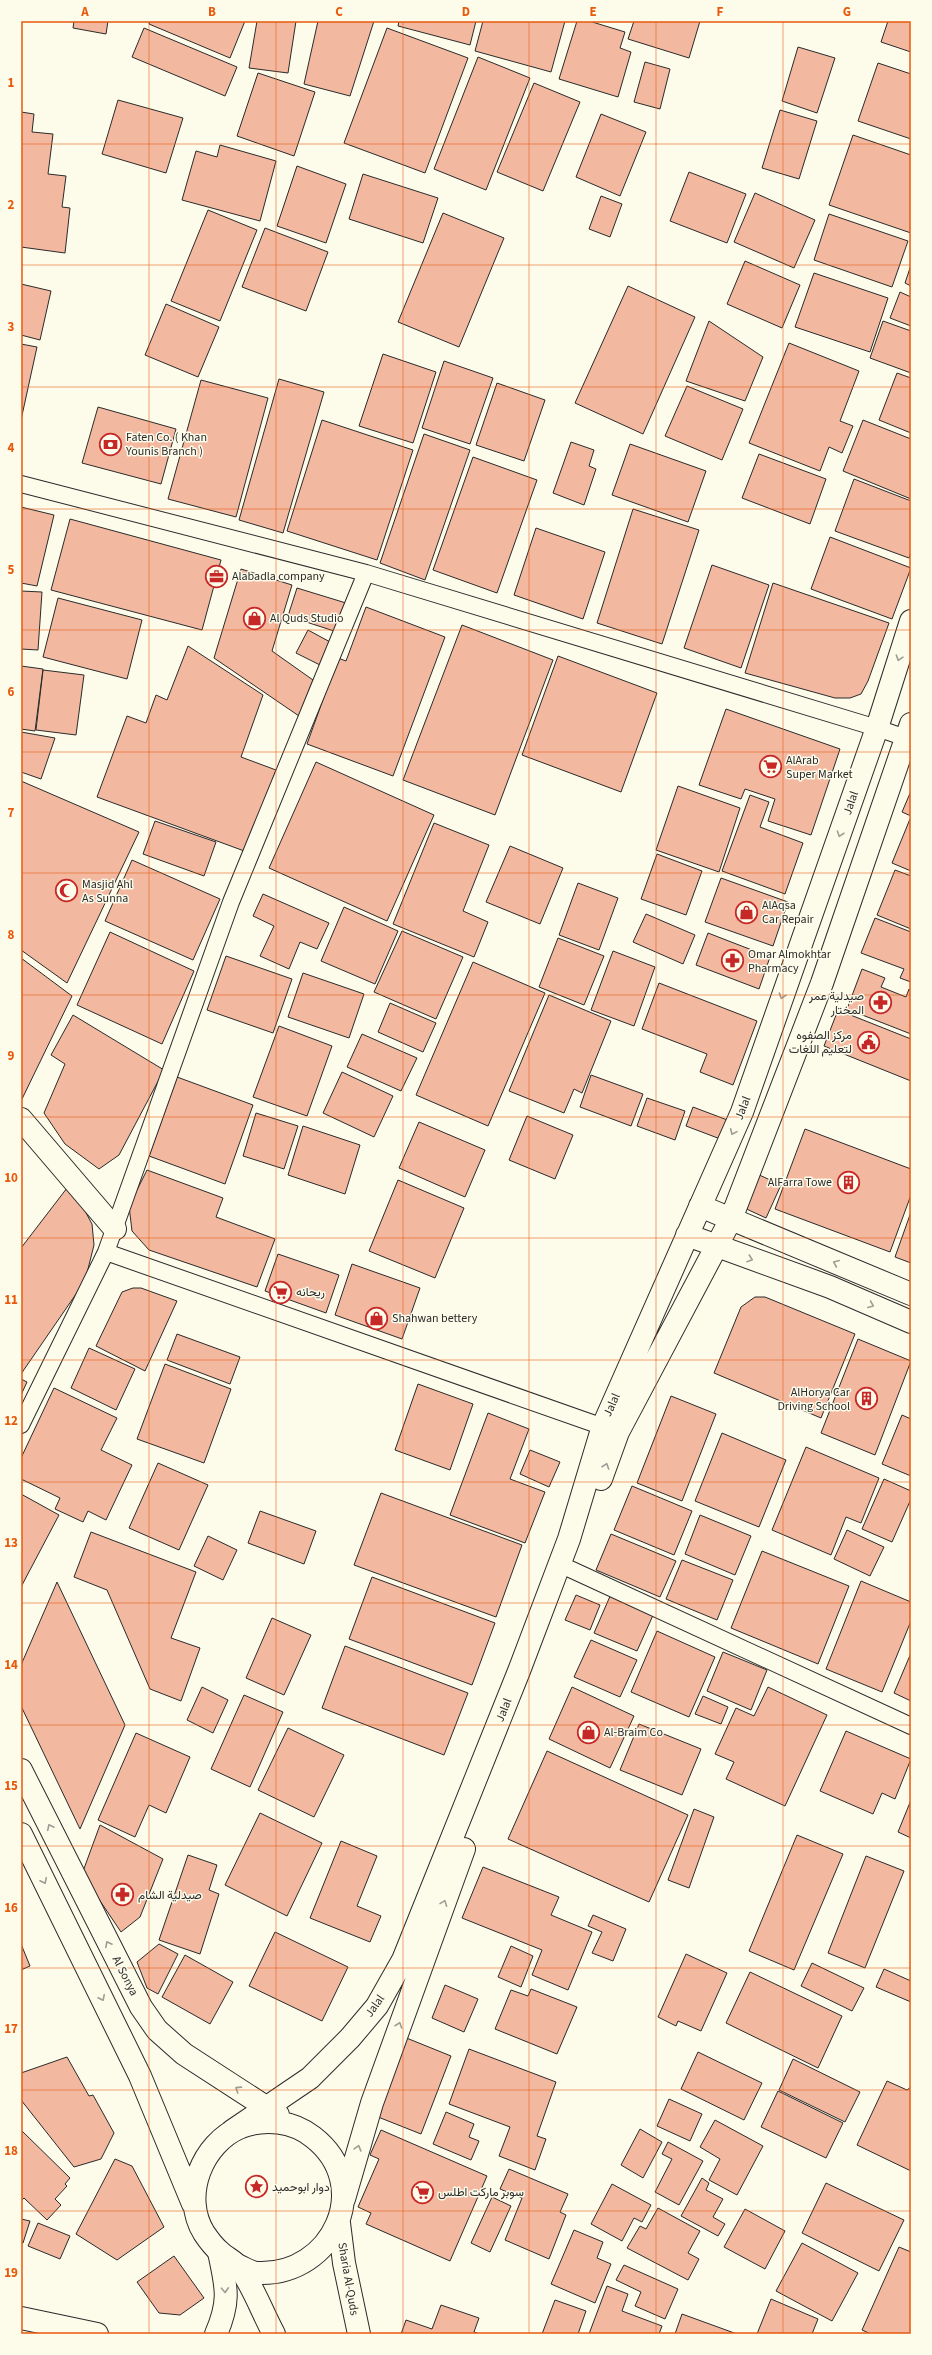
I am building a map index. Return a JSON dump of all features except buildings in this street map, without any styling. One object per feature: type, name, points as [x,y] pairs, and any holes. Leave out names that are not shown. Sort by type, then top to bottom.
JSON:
[{"type":"main road","name":"Jalal","points":[[232,2131],[310,2078],[350,2038],[377,2006],[403,1960],[511,1692],[611,1429],[687,1235],[742,1112],[877,728],[911,621]]},
{"type":"main road","name":"Jalal","points":[[339,2223],[344,2199],[372,2103],[418,1972],[570,1569],[611,1429],[717,1248],[731,1219],[822,983],[908,731]]},
{"type":"main road","points":[[21,1119],[115,1229]]},
{"type":"main road","points":[[700,1206],[911,1294]]},
{"type":"main road","points":[[687,1235],[717,1248],[830,1287],[911,1322]]},
{"type":"main road","name":"Al Sonya","points":[[21,1770],[141,2007],[157,2030],[184,2054],[294,2126]]},
{"type":"main road","points":[[21,1834],[140,2076],[196,2210],[204,2233],[219,2252],[239,2266],[257,2274],[282,2270],[308,2259],[327,2244],[339,2223]]},
{"type":"main road","points":[[196,2210],[195,2187],[202,2163],[216,2144],[232,2131],[252,2123],[274,2121],[294,2126],[313,2136],[330,2154],[340,2175],[344,2199]]},
{"type":"main road","name":"Sharia Al-Quds","points":[[339,2223],[344,2263],[359,2334]]},
{"type":"main road","points":[[216,2334],[225,2314],[226,2290],[219,2252]]},
{"type":"main road","points":[[239,2266],[274,2334]]},
{"type":"main road","points":[[21,2318],[98,2334]]},
{"type":"lane","points":[[21,484],[366,572],[877,728],[908,731]]},
{"type":"lane","points":[[21,1425],[106,1252],[231,902],[366,572]]},
{"type":"lane","points":[[106,1252],[611,1429]]},
{"type":"lane","points":[[570,1569],[911,1726]]},
{"type":"place","name":"Faten Co. ( Khan Younis Branch )","points":[[111,444]]},
{"type":"place","name":"Alabadla company","points":[[217,576]]},
{"type":"place","name":"Al Quds Studio","points":[[254,618]]},
{"type":"place","name":"AlArab Super Market","points":[[770,767]]},
{"type":"place","name":"Masjid Ahl As Sunna","points":[[66,891]]},
{"type":"place","name":"AlAqsa Car Repair","points":[[747,912]]},
{"type":"place","name":"Omar Almokhtar Pharmacy","points":[[733,961]]},
{"type":"place","name":"صيدلية عمر المختار","points":[[880,1003]]},
{"type":"place","name":"مركز الصفوه لتعليم اللغات","points":[[868,1042]]},
{"type":"place","name":"AlFarra Towe","points":[[848,1182]]},
{"type":"place","name":"ريحانه","points":[[280,1292]]},
{"type":"place","name":"Shahwan bettery","points":[[377,1318]]},
{"type":"place","name":"AlHorya Car Driving School","points":[[866,1399]]},
{"type":"place","name":"Al-Braim Co","points":[[589,1732]]},
{"type":"place","name":"صيدلية الشام","points":[[122,1895]]},
{"type":"place","name":"دوار ابوحميد","points":[[257,2187]]},
{"type":"place","name":"سوبر ماركت اطلس","points":[[423,2192]]}]
